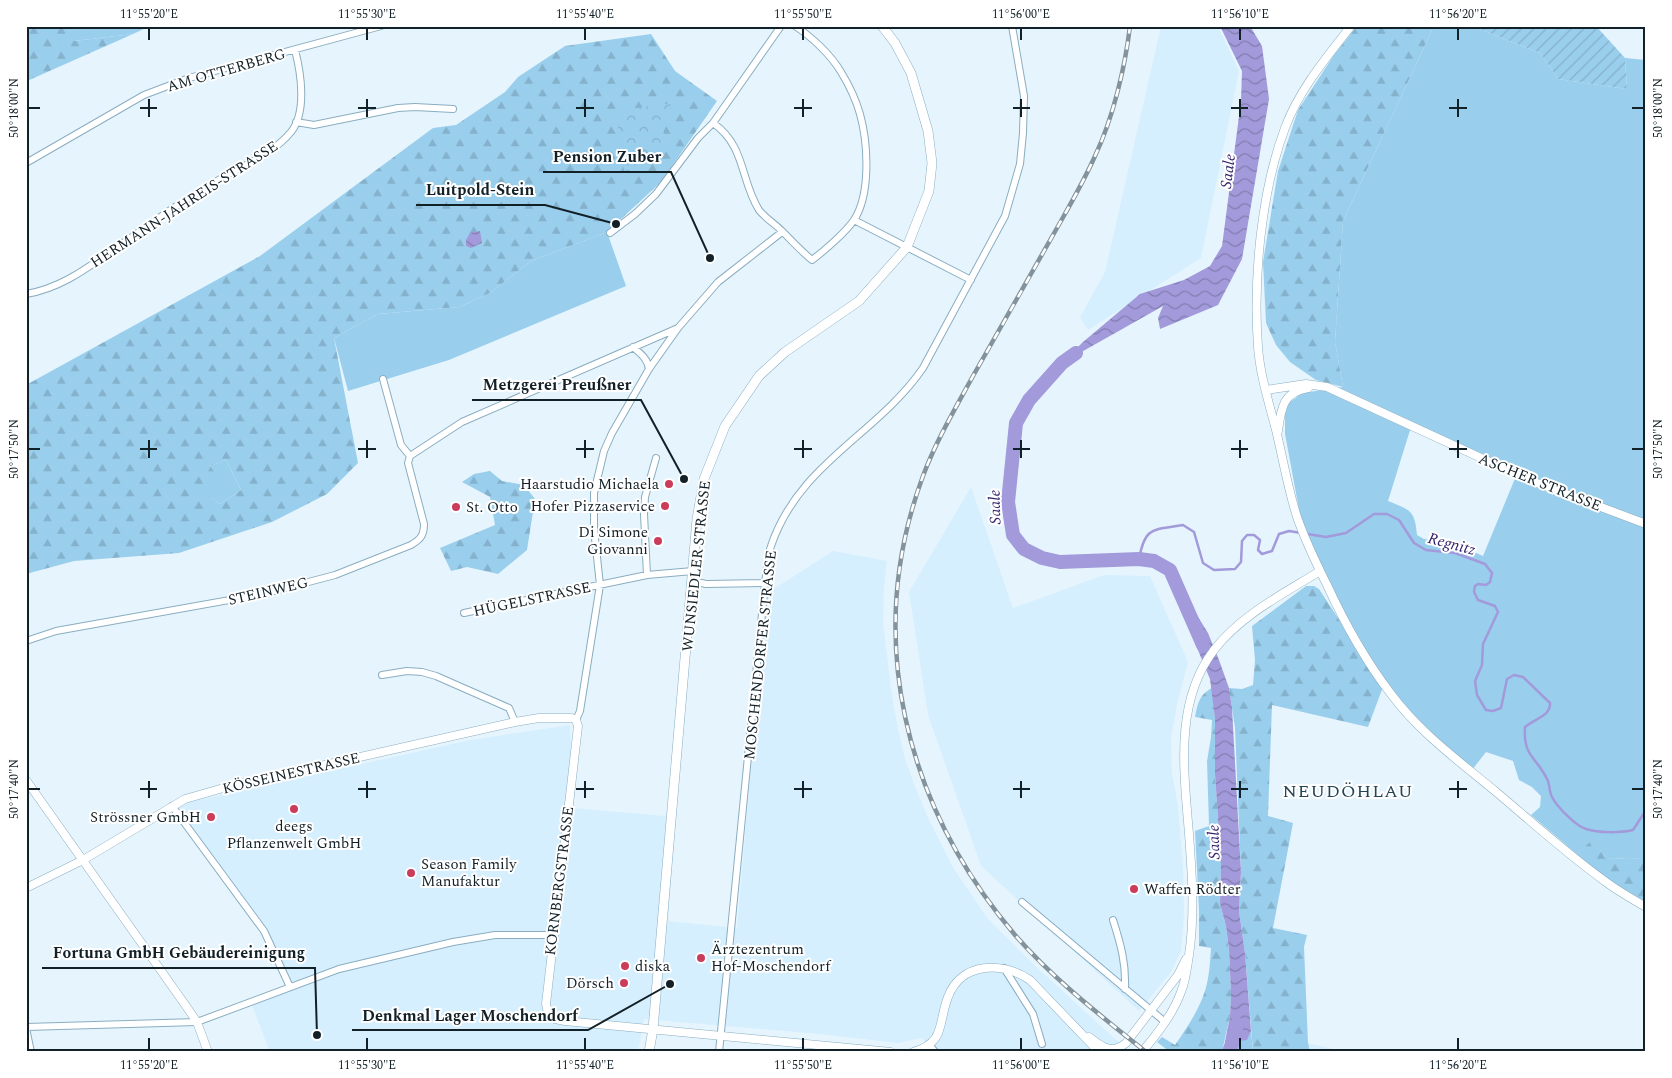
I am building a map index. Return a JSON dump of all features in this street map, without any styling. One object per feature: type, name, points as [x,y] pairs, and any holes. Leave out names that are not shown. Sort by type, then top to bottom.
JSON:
[{"type":"main road","name":"WUNSIEDLER STRASSE","points":[[649,1052],[692,581],[704,479],[725,426],[760,376],[785,352],[859,301],[907,247],[929,191],[932,163],[928,130],[911,73],[895,44],[882,26]]},
{"type":"street","name":"AM OTTERBERG","points":[[26,163],[144,95],[189,78],[381,26]]},
{"type":"street","points":[[610,232],[635,214],[656,194],[698,138],[713,123],[781,26]]},
{"type":"street","points":[[713,123],[724,130],[732,141],[750,192],[760,211],[800,251],[812,260],[822,253],[854,220],[866,182],[866,158],[860,115],[851,91],[840,70],[812,39],[795,26]]},
{"type":"street","name":"MOSCHENDORFER STRASSE","points":[[719,1052],[770,548],[790,505],[824,464],[910,388],[923,368],[1005,216],[1020,164],[1023,133],[1024,96],[1012,26]]},
{"type":"street","points":[[1351,26],[1329,54],[1298,100],[1285,127],[1268,194],[1257,273],[1258,350],[1297,516],[1320,571],[1349,631],[1391,695],[1412,720],[1570,854],[1607,883],[1646,908]]},
{"type":"street","name":"HERMANN-JAHREIS-STRASSE","points":[[26,294],[39,292],[61,284],[83,271],[187,199],[259,159],[292,131],[296,122],[302,88],[295,50]]},
{"type":"street","points":[[296,122],[314,125],[407,108],[453,109]]},
{"type":"street","points":[[854,220],[971,280]]},
{"type":"street","name":"HÜGELSTRASSE","points":[[600,585],[594,529],[594,493],[604,451],[612,433],[649,369],[678,328],[718,282],[782,232]]},
{"type":"street","points":[[410,456],[462,422],[678,328]]},
{"type":"street","points":[[633,348],[644,358],[649,369]]},
{"type":"street","name":"STEINWEG","points":[[26,641],[56,631],[293,587],[336,575],[420,540],[424,533],[424,524],[408,463],[410,456],[401,445],[383,379]]},
{"type":"street","name":"ASCHER STRASSE","points":[[1266,390],[1306,384],[1327,387],[1529,480],[1646,524]]},
{"type":"street","points":[[1278,438],[1281,409],[1292,393],[1302,389],[1327,387]]},
{"type":"street","points":[[647,575],[645,497],[656,458]]},
{"type":"street","name":"HÜGELSTRASSE","points":[[464,613],[647,575],[693,571]]},
{"type":"street","points":[[1142,1052],[1165,1022],[1182,992],[1192,939],[1184,744],[1187,714],[1195,685],[1207,661],[1228,635],[1272,601],[1320,571]]},
{"type":"street","points":[[692,581],[706,584],[765,583]]},
{"type":"street","name":"KORNBERGSTRASSE","points":[[600,585],[580,711],[576,720],[578,726],[552,936],[546,1004],[548,1013],[555,1019],[603,1026],[652,1029]]},
{"type":"street","points":[[382,676],[407,671],[422,672],[436,676],[509,708],[515,722]]},
{"type":"street","name":"KÖSSEINESTRASSE","points":[[26,888],[82,860],[185,799],[515,722],[540,718],[572,718],[576,720]]},
{"type":"street","points":[[26,780],[197,1022],[208,1052]]},
{"type":"street","points":[[172,806],[264,931],[290,987]]},
{"type":"street","points":[[1022,902],[1165,1022]]},
{"type":"street","points":[[1113,920],[1122,948],[1126,969],[1125,989]]},
{"type":"street","points":[[32,1052],[26,1028],[197,1022],[339,968],[453,942],[495,935],[552,936]]},
{"type":"street","points":[[1075,1026],[1101,1046],[1113,1049],[1119,1048],[1126,1043],[1178,975],[1188,955]]},
{"type":"street","points":[[913,1052],[921,1050],[929,1044],[939,1032],[948,997],[958,981],[983,968],[1004,968],[1019,972],[1030,980],[1099,1052]]},
{"type":"street","points":[[1004,968],[1033,1014],[1042,1044]]},
{"type":"street","points":[[652,1029],[721,1035],[800,1048],[891,1052]]},
{"type":"street","points":[[929,1044],[935,1052]]},
{"type":"shaded area","points":[[1161,26],[1218,26],[1239,71],[1201,258],[1088,330],[1080,317],[1105,272]]},
{"type":"shaded area","points":[[971,487],[1013,608],[1104,575],[1150,576],[1188,662],[1171,738],[1172,773],[1178,806],[1183,867],[1184,914],[1181,951],[1171,972],[1139,1011],[981,866],[928,715],[909,592]]},
{"type":"shaded area","points":[[833,551],[887,561],[883,622],[896,719],[904,755],[914,784],[929,820],[954,869],[988,919],[1031,962],[1114,1038],[1132,1052],[939,1052],[921,1038],[898,1043],[820,1034],[644,1019],[638,1052],[270,1052],[251,1003],[290,988],[258,919],[176,805],[470,740],[570,725],[573,808],[676,817],[668,921],[737,928],[766,594]]},
{"type":"shaded area","points":[[1308,1043],[1346,1052],[1310,1052]]},
{"type":"green space","points":[[26,26],[74,26],[74,41],[133,34],[27,81]]},
{"type":"green space","points":[[74,26],[148,27],[133,34],[74,41]]},
{"type":"green space","points":[[1357,26],[1434,26],[1343,221],[1335,342],[1343,387],[1316,380],[1290,362],[1276,345],[1266,323],[1263,262],[1278,171],[1298,110],[1334,55]]},
{"type":"green space","points":[[1434,26],[1472,26],[1540,53],[1558,79],[1627,89],[1625,58],[1646,60],[1646,859],[1605,858],[1593,840],[1577,854],[1531,815],[1540,807],[1541,796],[1532,787],[1519,780],[1513,761],[1486,752],[1472,770],[1410,716],[1359,650],[1301,520],[1285,434],[1285,406],[1302,393],[1343,387],[1335,342],[1343,221]],"holes":[[[1411,427],[1516,476],[1483,556],[1454,543],[1424,539],[1417,535],[1415,520],[1410,512],[1388,501]]]},
{"type":"green space","points":[[1472,26],[1596,26],[1625,58],[1627,89],[1558,79],[1540,53]]},
{"type":"green space","points":[[651,34],[675,71],[717,101],[661,182],[607,232],[531,261],[490,293],[459,307],[378,314],[334,338],[358,463],[327,494],[272,522],[179,553],[74,561],[26,574],[26,385],[260,256],[433,128],[456,125],[505,92],[518,77],[565,46]],"holes":[[[226,460],[241,490],[220,504],[200,489],[205,479],[217,476],[210,466]]]},
{"type":"green space","points":[[671,103],[656,163],[624,171],[616,111]]},
{"type":"green space","points":[[607,232],[626,286],[449,360],[348,391],[334,338],[378,314],[459,307],[490,293],[531,261]]},
{"type":"green space","points":[[226,460],[241,490],[220,504],[199,489],[210,466]]},
{"type":"green space","points":[[490,471],[502,481],[524,485],[535,499],[527,550],[498,574],[467,567],[451,571],[440,548],[495,525],[490,497],[462,482],[474,474]]},
{"type":"green space","points":[[1306,586],[1314,586],[1319,589],[1383,687],[1368,727],[1272,705],[1268,816],[1293,823],[1273,928],[1307,935],[1304,947],[1310,1052],[1253,1052],[1245,953],[1239,911],[1241,872],[1235,728],[1229,688],[1242,689],[1253,685],[1255,660],[1252,626]]},
{"type":"green space","points":[[1212,688],[1221,864],[1220,904],[1226,926],[1229,949],[1230,1016],[1222,1052],[1170,1052],[1157,1042],[1162,1037],[1175,1045],[1191,1021],[1201,1001],[1206,989],[1209,972],[1211,948],[1199,946],[1195,831],[1209,826],[1207,761],[1212,720],[1195,717],[1200,700]]},
{"type":"green space","points":[[1593,839],[1605,858],[1646,859],[1646,903],[1608,881],[1577,854]]},
{"type":"green space","points":[[1251,1031],[1253,1052],[1234,1052],[1241,1040],[1247,1039]]},
{"type":"water","points":[[1220,26],[1250,26],[1262,46],[1269,99],[1242,259],[1218,305],[1160,329],[1158,318],[1163,306],[1062,363],[1083,342],[1140,294],[1184,280],[1210,266],[1222,246],[1241,101],[1242,71]]},
{"type":"water","points":[[480,231],[482,243],[471,248],[466,246],[466,240],[470,233]]},
{"type":"water","points":[[1195,612],[1208,633],[1219,660],[1229,688],[1232,708],[1241,872],[1239,911],[1245,953],[1251,1031],[1247,1040],[1225,1042],[1230,1016],[1231,995],[1229,949],[1226,926],[1220,904],[1221,864],[1215,774],[1215,719],[1210,679],[1195,643]]},
{"type":"waterway","name":"Saale","points":[[1076,353],[1062,363],[1029,400],[1016,423],[1008,502],[1013,535],[1024,549],[1042,558],[1060,562],[1139,559],[1154,561],[1170,570],[1203,645]]},
{"type":"waterway","name":"Regnitz","points":[[1139,559],[1141,548],[1148,535],[1157,529],[1183,525],[1194,532],[1203,563],[1214,570],[1235,569],[1241,562],[1242,541],[1247,535],[1254,535],[1260,540],[1258,550],[1262,554],[1272,551],[1279,534],[1289,531],[1326,537],[1346,533],[1374,514],[1387,514],[1399,520],[1414,543],[1426,550],[1455,553],[1485,564],[1492,573],[1490,582],[1486,585],[1478,584],[1475,586],[1474,592],[1478,600],[1495,606],[1498,612],[1483,644],[1482,665],[1475,681],[1477,695],[1486,710],[1493,711],[1501,708],[1507,679],[1514,675],[1523,677],[1550,703],[1550,707],[1545,714],[1525,727],[1525,737],[1528,751],[1543,771],[1548,781],[1550,793],[1562,811],[1586,829],[1622,832],[1633,830],[1646,810]]},
{"type":"waterway","name":"Saale","points":[[1229,1052],[1237,1024]]},
{"type":"railway","points":[[1130,26],[1125,59],[1113,109],[1091,165],[953,413],[923,476],[905,537],[897,598],[897,658],[905,718],[922,775],[946,831],[977,885],[1015,935],[1045,967],[1146,1052]]},
{"type":"place","name":"Luitpold-Stein","points":[[616,224]]},
{"type":"place","name":"Pension Zuber","points":[[710,258]]},
{"type":"place","name":"Metzgerei Preußner","points":[[684,479]]},
{"type":"place","name":"Haarstudio Michaela","points":[[669,484]]},
{"type":"place","name":"Hofer Pizzaservice","points":[[665,506]]},
{"type":"place","name":"St. Otto","points":[[456,507]]},
{"type":"place","name":"Di Simone Giovanni","points":[[658,541]]},
{"type":"place","name":"deegs Pflanzenwelt GmbH","points":[[294,809]]},
{"type":"place","name":"Strössner GmbH","points":[[211,817]]},
{"type":"place","name":"Season Family Manufaktur","points":[[411,873]]},
{"type":"place","name":"Waffen Rödter","points":[[1134,889]]},
{"type":"place","name":"Ärztezentrum Hof-Moschendorf","points":[[701,958]]},
{"type":"place","name":"diska","points":[[625,966]]},
{"type":"place","name":"Dörsch","points":[[624,983]]},
{"type":"place","name":"Denkmal Lager Moschendorf","points":[[670,984]]},
{"type":"place","name":"Fortuna GmbH Gebäudereinigung","points":[[317,1035]]},
{"type":"district","name":"NEUDÖHLAU","points":[[1348,791]]}]
